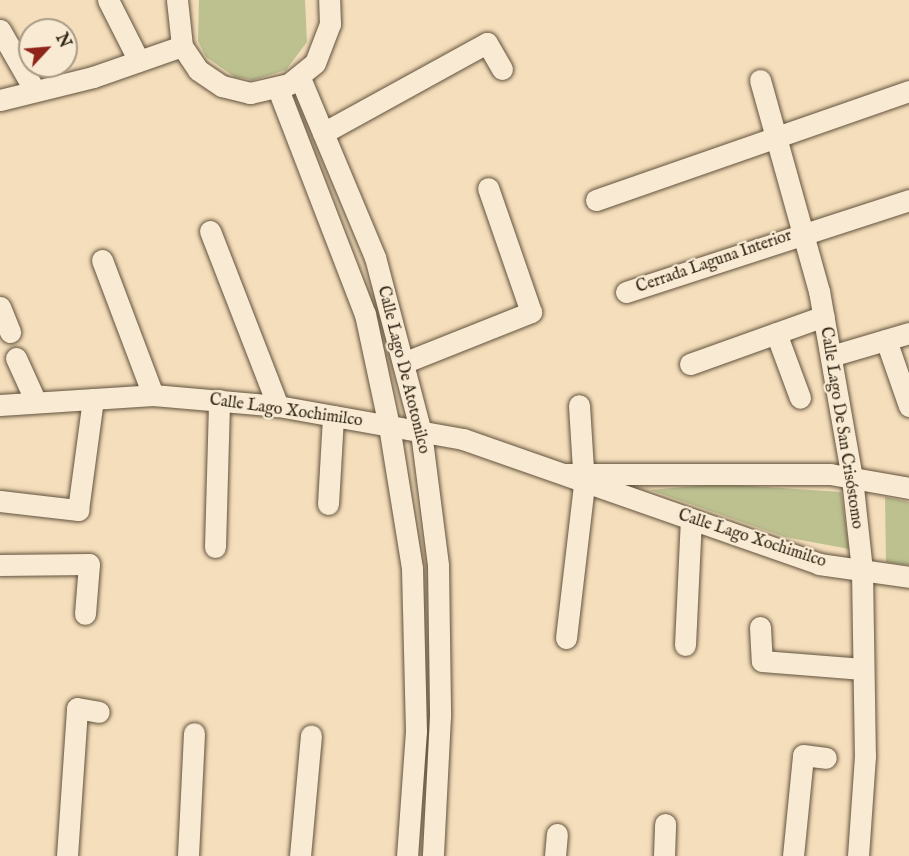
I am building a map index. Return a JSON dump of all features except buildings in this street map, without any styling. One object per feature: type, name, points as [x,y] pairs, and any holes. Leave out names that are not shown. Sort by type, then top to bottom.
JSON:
[{"type":"street","points":[[108,0],[139,61]]},
{"type":"street","points":[[177,0],[182,46],[198,70],[222,86],[250,93],[278,89],[300,78],[325,44],[329,0]]},
{"type":"street","points":[[0,30],[35,91]]},
{"type":"street","points":[[323,133],[487,42],[502,69]]},
{"type":"street","points":[[0,100],[139,61],[182,46]]},
{"type":"street","name":"Calle Lago De Atotonilco","points":[[300,78],[375,256],[421,432],[438,565],[440,716],[433,856]]},
{"type":"street","name":"Calle Lago De San Crisóstomo","points":[[760,80],[824,316],[852,478],[862,570],[863,669],[858,856]]},
{"type":"street","name":"Calle Lago De Atotonilco","points":[[278,89],[365,314],[388,426],[412,568],[416,730],[407,856]]},
{"type":"street","points":[[596,200],[909,91]]},
{"type":"street","points":[[403,363],[531,312],[488,188]]},
{"type":"street","name":"Cerrada Laguna Interior","points":[[626,292],[803,232],[909,200]]},
{"type":"street","points":[[210,231],[278,406]]},
{"type":"street","points":[[102,260],[153,395]]},
{"type":"street","points":[[0,307],[10,332]]},
{"type":"street","points":[[690,364],[824,316]]},
{"type":"street","points":[[776,333],[800,398]]},
{"type":"street","points":[[831,356],[909,333]]},
{"type":"street","points":[[886,340],[909,406]]},
{"type":"street","points":[[16,358],[36,402]]},
{"type":"street","name":"Calle Lago Xochimilco","points":[[0,405],[153,395],[278,406],[463,439],[578,477],[819,564],[909,577]]},
{"type":"street","points":[[0,501],[78,510],[93,399]]},
{"type":"street","points":[[215,547],[219,400]]},
{"type":"street","points":[[566,638],[578,477],[579,405]]},
{"type":"street","points":[[328,504],[333,416]]},
{"type":"street","name":"Calle Lago Xochimilco","points":[[578,477],[852,478],[909,488]]},
{"type":"street","points":[[685,645],[691,519]]},
{"type":"street","points":[[0,565],[89,564],[85,614]]},
{"type":"street","points":[[760,627],[762,661],[863,669]]},
{"type":"street","points":[[67,856],[77,708],[99,712]]},
{"type":"street","points":[[188,856],[194,733]]},
{"type":"street","points":[[300,856],[311,736]]},
{"type":"street","points":[[793,856],[803,755],[826,758]]},
{"type":"street","points":[[664,856],[665,824]]},
{"type":"street","points":[[555,856],[557,834]]},
{"type":"green space","points":[[199,0],[305,0],[307,42],[286,70],[253,80],[235,77],[206,57],[198,41]]},
{"type":"green space","points":[[718,484],[841,492],[849,549],[785,537],[650,490]]},
{"type":"green space","points":[[885,497],[909,502],[909,565],[886,562]]}]
